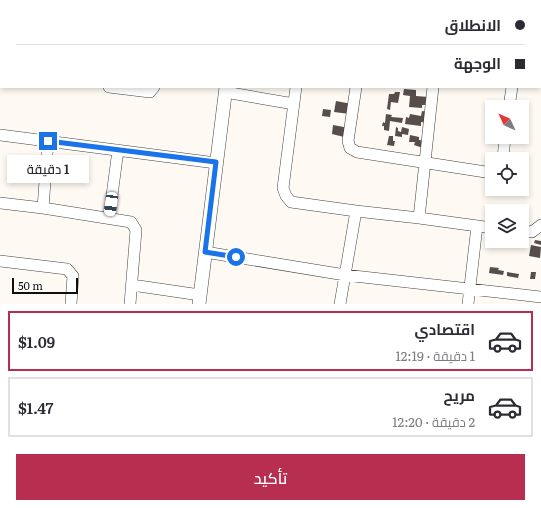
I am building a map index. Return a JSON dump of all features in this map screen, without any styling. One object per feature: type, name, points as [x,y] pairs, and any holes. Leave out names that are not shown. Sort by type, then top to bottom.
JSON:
[{"type":"street","points":[[117,88],[150,92],[153,88]]},
{"type":"street","points":[[296,88],[283,188],[286,196],[292,202],[485,227]]},
{"type":"street","points":[[356,88],[348,141],[350,148],[358,152],[485,172]]},
{"type":"street","points":[[419,218],[433,88]]},
{"type":"street","points":[[510,100],[512,88]]},
{"type":"street","points":[[132,285],[199,300],[225,89],[294,104]]},
{"type":"street","points":[[0,135],[216,162]]},
{"type":"street","points":[[43,208],[48,141]]},
{"type":"street","points":[[109,218],[118,150]]},
{"type":"street","points":[[0,203],[43,208],[131,222],[136,230],[130,304]]},
{"type":"street","points":[[340,304],[356,211]]},
{"type":"street","points":[[529,232],[532,232],[541,225]]},
{"type":"street","points":[[468,304],[477,226]]},
{"type":"street","points":[[205,252],[345,275],[541,298]]},
{"type":"street","points":[[0,261],[67,269],[73,276],[71,304]]},
{"type":"building","points":[[404,89],[416,90],[416,96],[429,97],[428,105],[422,105],[422,108],[409,107],[410,96],[403,95]]},
{"type":"building","points":[[395,92],[400,92],[398,103],[391,102],[390,110],[387,109],[389,94],[394,94]]},
{"type":"building","points":[[336,101],[352,104],[350,114],[334,112]]},
{"type":"building","points":[[323,109],[331,110],[330,117],[322,116]]},
{"type":"building","points":[[422,111],[429,112],[427,123],[421,122],[421,126],[405,124],[406,117],[409,118],[410,114],[421,116]]},
{"type":"building","points":[[386,114],[392,115],[391,117],[403,118],[402,123],[390,121],[389,131],[384,130],[384,126],[382,126],[383,122],[385,123]]},
{"type":"building","points":[[333,125],[349,128],[348,138],[332,134]]},
{"type":"building","points":[[396,127],[398,128],[398,131],[401,132],[402,127],[409,129],[408,135],[402,134],[402,137],[395,136]]},
{"type":"building","points":[[410,135],[419,137],[419,140],[424,141],[423,148],[414,145],[415,142],[409,142]]},
{"type":"building","points":[[389,136],[393,136],[393,141],[395,141],[394,146],[387,145]]},
{"type":"building","points":[[535,240],[541,241],[541,245],[534,243]]},
{"type":"building","points":[[531,245],[541,247],[540,258],[529,256]]},
{"type":"building","points":[[490,267],[499,268],[498,270],[504,271],[503,275],[489,273]]},
{"type":"building","points":[[507,272],[519,274],[518,278],[507,276]]},
{"type":"building","points":[[531,272],[536,272],[535,279],[530,279]]},
{"type":"route","points":[[48,141],[216,162],[205,252],[236,257]]}]
